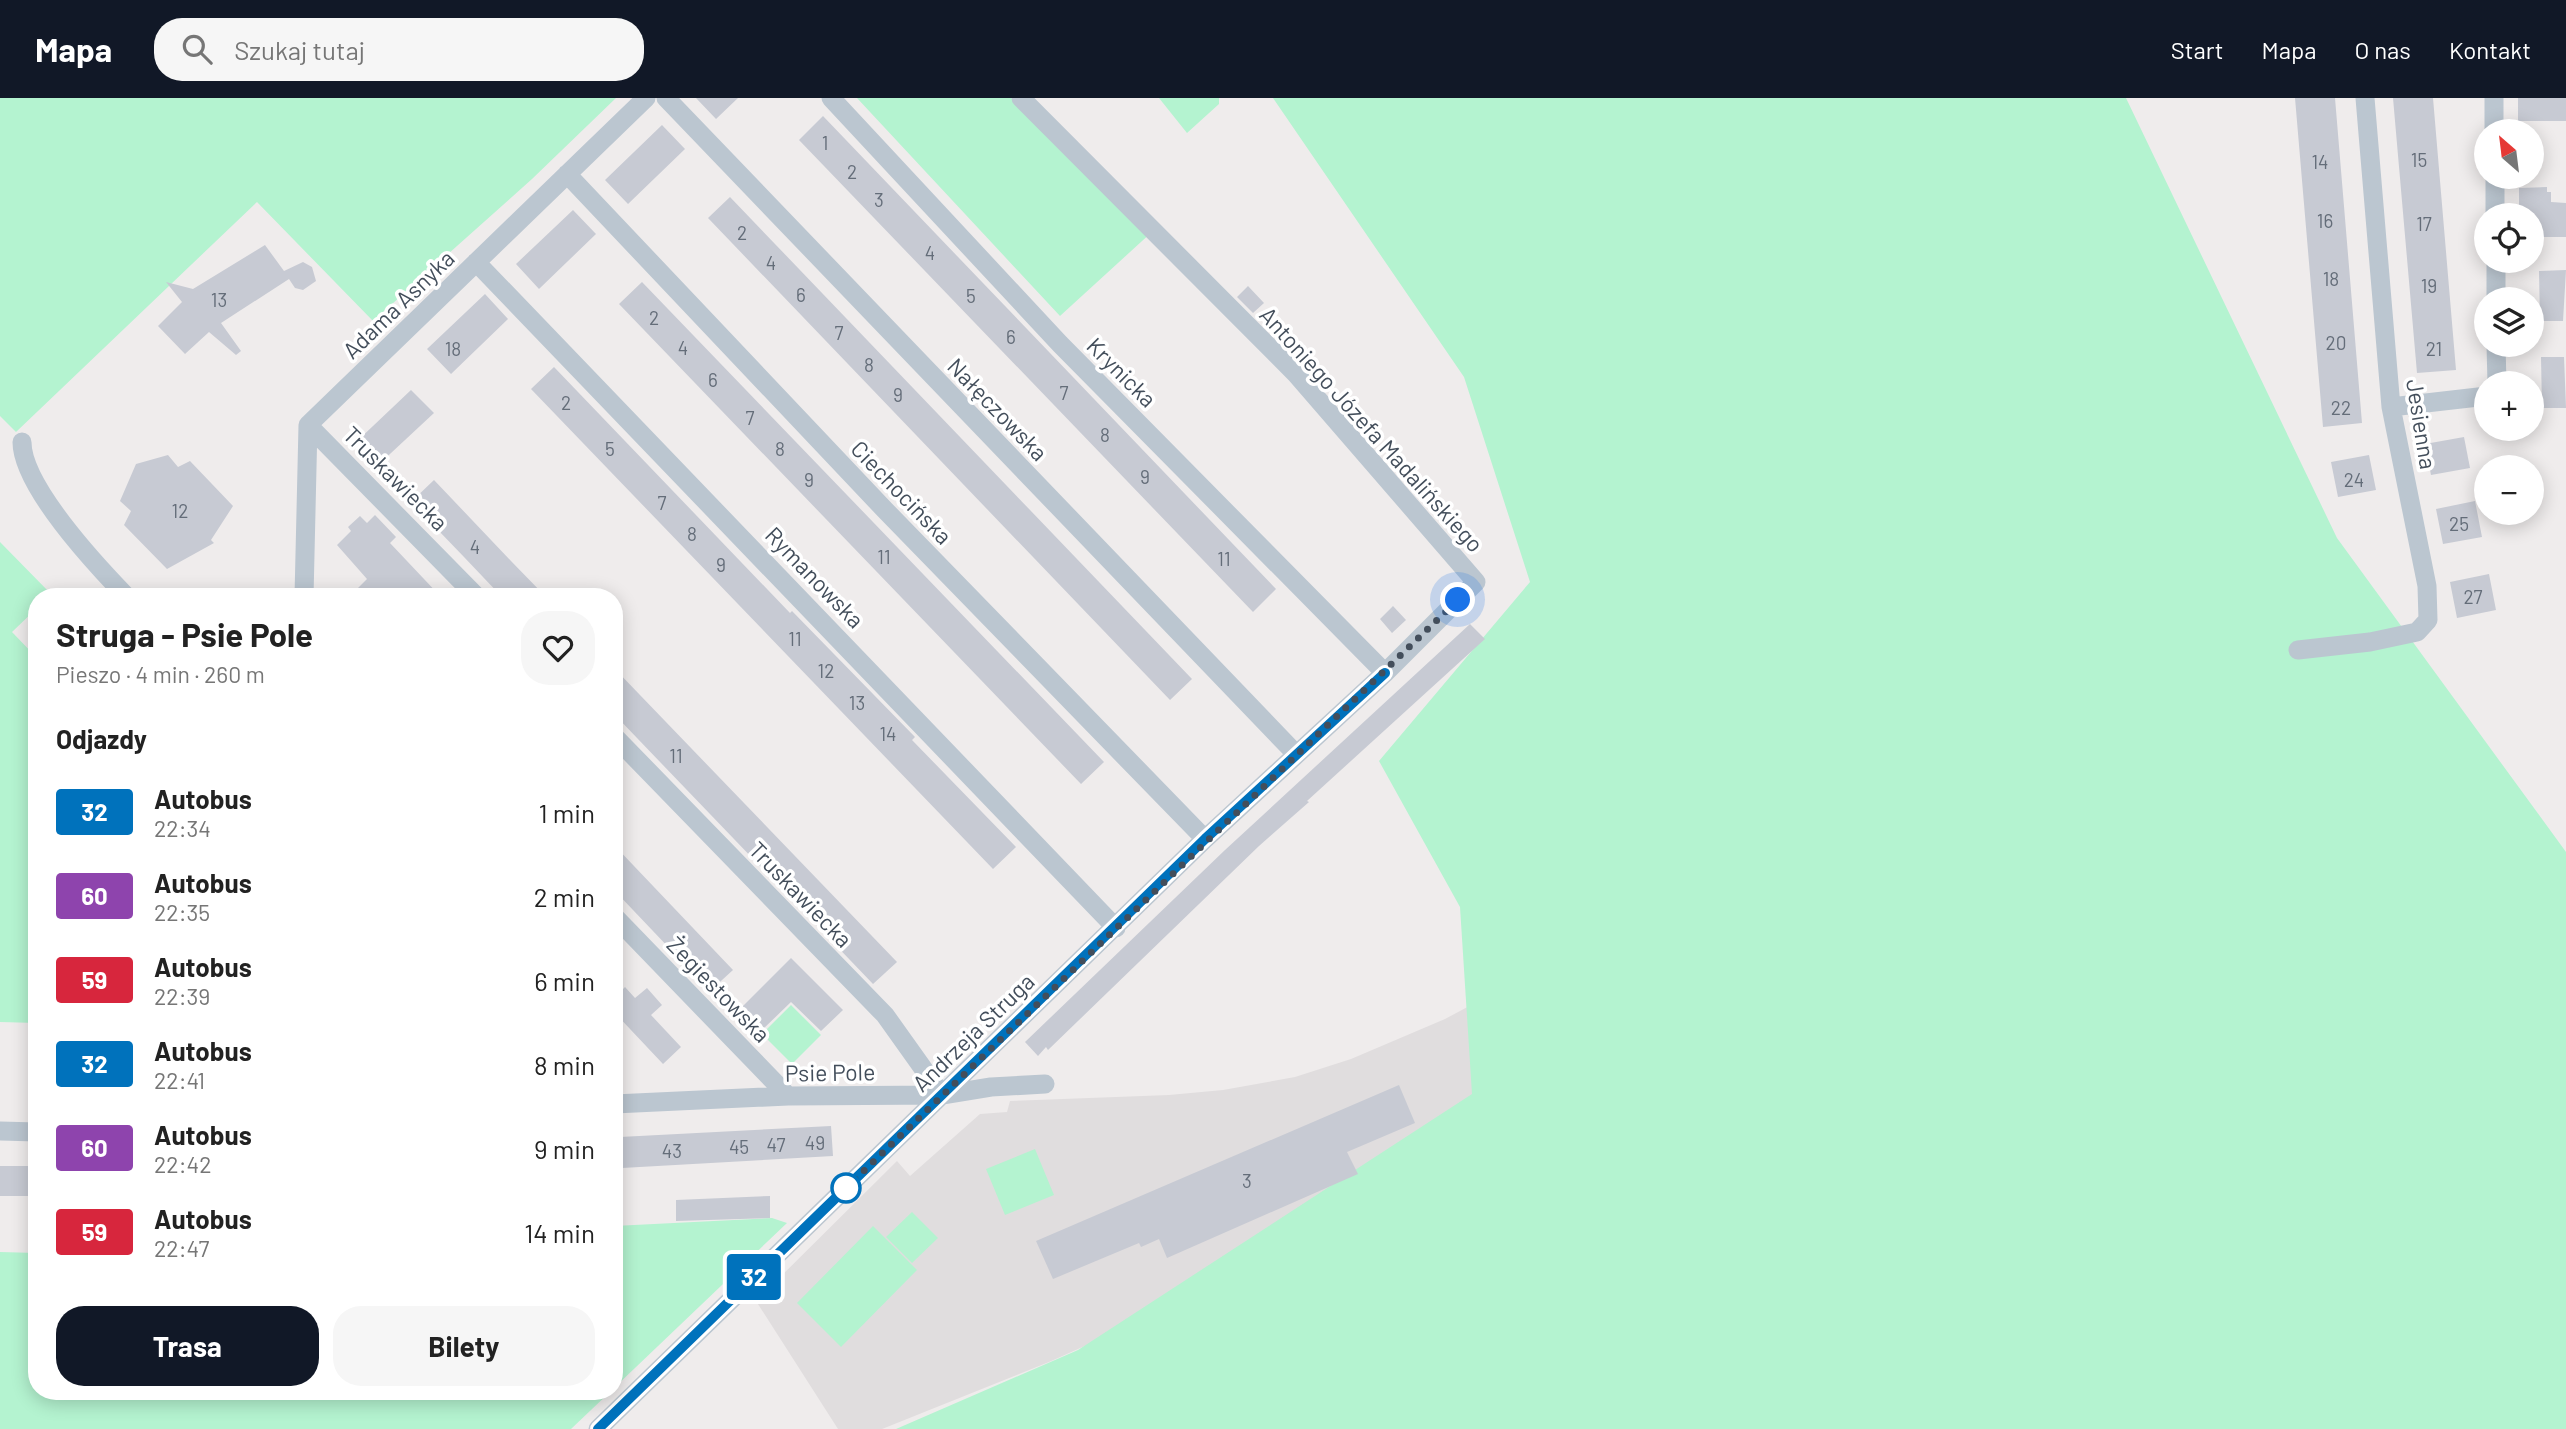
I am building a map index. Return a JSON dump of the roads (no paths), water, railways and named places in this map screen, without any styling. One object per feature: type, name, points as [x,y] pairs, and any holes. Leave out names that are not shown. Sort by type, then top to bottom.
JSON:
[{"type":"street","name":"Adama Asnyka","points":[[308,425],[646,98]]},
{"type":"street","name":"Nałęczowska","points":[[666,98],[1296,754]]},
{"type":"street","name":"Krynicka","points":[[831,98],[1060,344],[1385,673]]},
{"type":"street","name":"Antoniego Józefa Madalińskiego","points":[[1021,98],[1296,374],[1476,582],[1385,673]]},
{"type":"street","name":"Jesienna","points":[[2298,650],[2370,642],[2417,632],[2428,620],[2427,586],[2392,407],[2365,98]]},
{"type":"street","points":[[2494,98],[2494,119]]},
{"type":"street","name":"Ciechocińska","points":[[567,174],[885,510],[1205,839]]},
{"type":"street","name":"Rymanowska","points":[[476,262],[1116,928]]},
{"type":"street","points":[[2392,407],[2474,398]]},
{"type":"street","points":[[305,588],[308,425]]},
{"type":"street","name":"Truskawiecka","points":[[308,425],[468,588]]},
{"type":"street","points":[[22,442],[22,456],[46,498],[80,545],[119,588]]},
{"type":"street","name":"Andrzeja Struga","points":[[598,1429],[1205,839],[1385,673]]},
{"type":"street","name":"Truskawiecka","points":[[623,745],[885,1016],[942,1096]]},
{"type":"street","name":"Żegiestowska","points":[[623,925],[788,1096]]},
{"type":"street","name":"Psie Pole","points":[[623,1104],[788,1096],[942,1096],[991,1087],[1045,1084]]},
{"type":"street","points":[[0,1131],[28,1132]]}]
